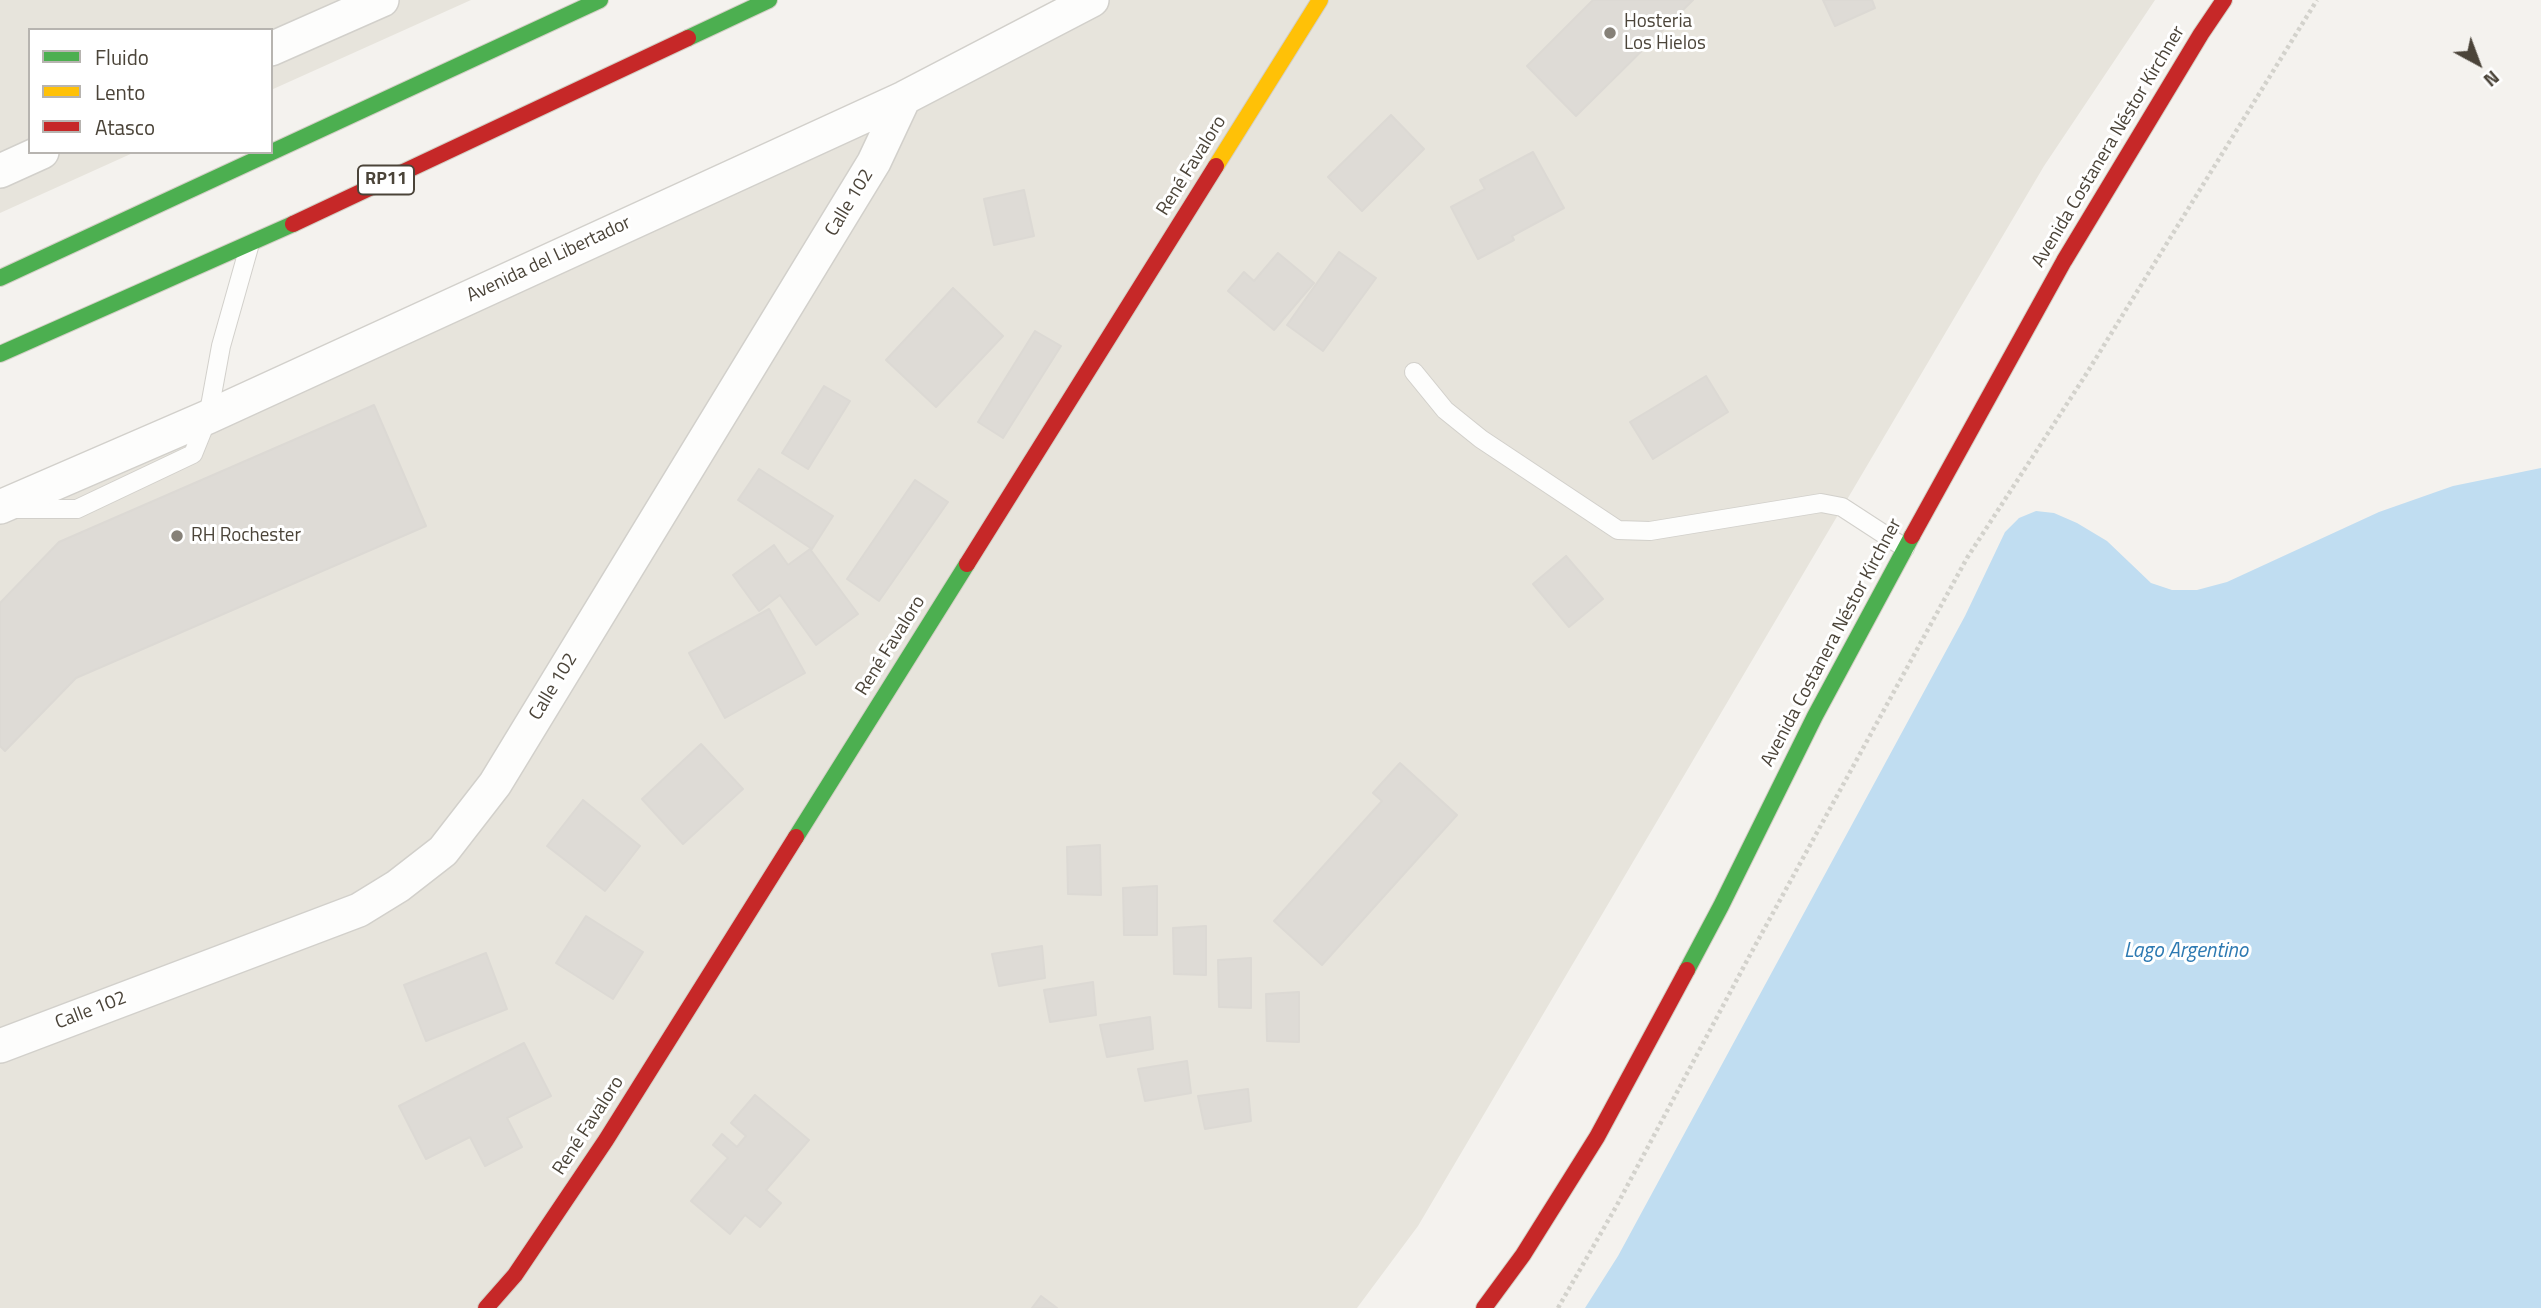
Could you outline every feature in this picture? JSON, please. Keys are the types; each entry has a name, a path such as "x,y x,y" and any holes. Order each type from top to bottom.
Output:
{"street":[{"path":"273,49 345,8 382,0"},
{"path":"273,152 600,0"},
{"name":"RP11","path":"0,354 250,244 769,0"},
{"name":"Avenida del Libertador","path":"0,508 208,416 904,98 1092,0"},
{"name":"René Favaloro","path":"486,1308 515,1275 606,1140 1320,0"},
{"name":"Avenida Costanera Néstor Kirchner","path":"1484,1308 1523,1255 1597,1137 1721,906 1815,716 1905,548 2064,261 2193,46 2224,0"},
{"name":"Calle 102","path":"0,1046 359,910 398,886 443,851 495,784 517,749 874,162 904,98"},
{"path":"0,171 38,154"},
{"path":"0,278 268,154"}],"lane":[{"path":"208,416 221,346 250,244"},
{"path":"1414,372 1445,410 1481,439 1618,530 1650,531 1821,503 1842,507 1905,548"}],"path":[{"path":"1558,1308 1617,1205 1756,943 1967,558 2085,376 2317,0"}],"shaded area":[{"path":"0,0 471,0 273,89 273,28 28,28 28,154 131,154 0,213"},
{"path":"1075,0 2155,0 2044,166 1418,1226 1357,1308 0,1308 0,507"}],"water":[{"name":"Lago Argentino","path":"2541,468 2541,1308 1585,1308 1618,1256 1965,616 2005,532 2019,518 2036,511 2054,513 2107,541 2151,583 2172,590 2197,590 2227,582 2379,512 2453,486"}],"building":[{"name":"Hosteria Los Hielos","path":"1593,0 1693,0 1576,116 1527,66"},
{"path":"1823,0 1872,0 1875,8 1835,26"},
{"path":"1391,115 1424,149 1362,211 1328,177"},
{"path":"1533,152 1564,208 1512,236 1514,240 1478,259 1451,207 1485,189 1480,180"},
{"path":"1024,190 1034,236 994,245 984,199"},
{"path":"1339,252 1376,278 1323,351 1287,325"},
{"path":"1278,253 1314,283 1274,330 1228,291 1244,272 1254,281"},
{"path":"953,288 1003,336 936,407 886,360"},
{"path":"1035,331 1061,346 1003,438 978,422"},
{"path":"1706,376 1728,412 1653,459 1630,422"},
{"path":"824,386 850,401 808,469 782,453"},
{"path":"374,405 426,526 76,678 5,751 0,746 0,603 59,542"},
{"path":"759,469 833,516 812,549 738,500"},
{"path":"915,480 948,502 879,601 847,579"},
{"path":"774,545 788,565 810,549 858,614 816,645 780,595 759,611 733,575"},
{"path":"1566,556 1603,599 1569,627 1533,584"},
{"path":"769,609 805,673 725,718 689,653"},
{"path":"701,744 743,789 683,844 642,799"},
{"path":"1400,763 1457,815 1322,965 1274,921 1382,801 1373,793"},
{"path":"583,800 640,846 605,891 547,846"},
{"path":"1100,845 1101,895 1068,894 1067,847"},
{"path":"1157,886 1157,935 1124,935 1123,888"},
{"path":"586,916 643,952 613,999 556,963"},
{"path":"1206,926 1206,975 1174,974 1173,928"},
{"path":"1042,946 1045,978 999,986 992,954"},
{"path":"486,953 507,1009 426,1041 404,985"},
{"path":"1251,958 1251,1008 1219,1007 1218,960"},
{"path":"1093,982 1096,1015 1050,1022 1044,990"},
{"path":"1299,992 1299,1042 1267,1041 1266,994"},
{"path":"1150,1017 1153,1049 1107,1057 1100,1025"},
{"path":"524,1043 551,1096 507,1118 522,1147 485,1166 470,1137 426,1159 399,1106"},
{"path":"1187,1061 1191,1093 1145,1101 1138,1069"},
{"path":"1248,1089 1251,1121 1205,1129 1198,1096"},
{"path":"755,1095 809,1140 766,1190 781,1203 760,1227 745,1215 730,1234 691,1201 728,1158 713,1145 722,1134 737,1147 746,1136 731,1123"},
{"path":"1041,1296 1057,1308 1032,1308"}],"traffic: fast":[{"path":"273,152 600,0"},
{"path":"688,38 769,0"},
{"path":"0,278 268,154"},
{"path":"0,354 293,224"},
{"path":"1687,970 1815,716 1912,536"},
{"path":"796,837 967,564"}],"traffic: slow":[{"path":"1216,166 1320,0"}],"traffic: jam":[{"path":"1912,536 2064,261 2224,0"},
{"path":"293,224 688,38"},
{"path":"967,564 1216,166"},
{"path":"486,1308 515,1275 606,1140 796,837"},
{"path":"1484,1308 1523,1255 1597,1137 1687,970"}],"place":[{"name":"Hosteria Los Hielos","path":"1610,33"},
{"name":"RH Rochester","path":"177,536"}]}
